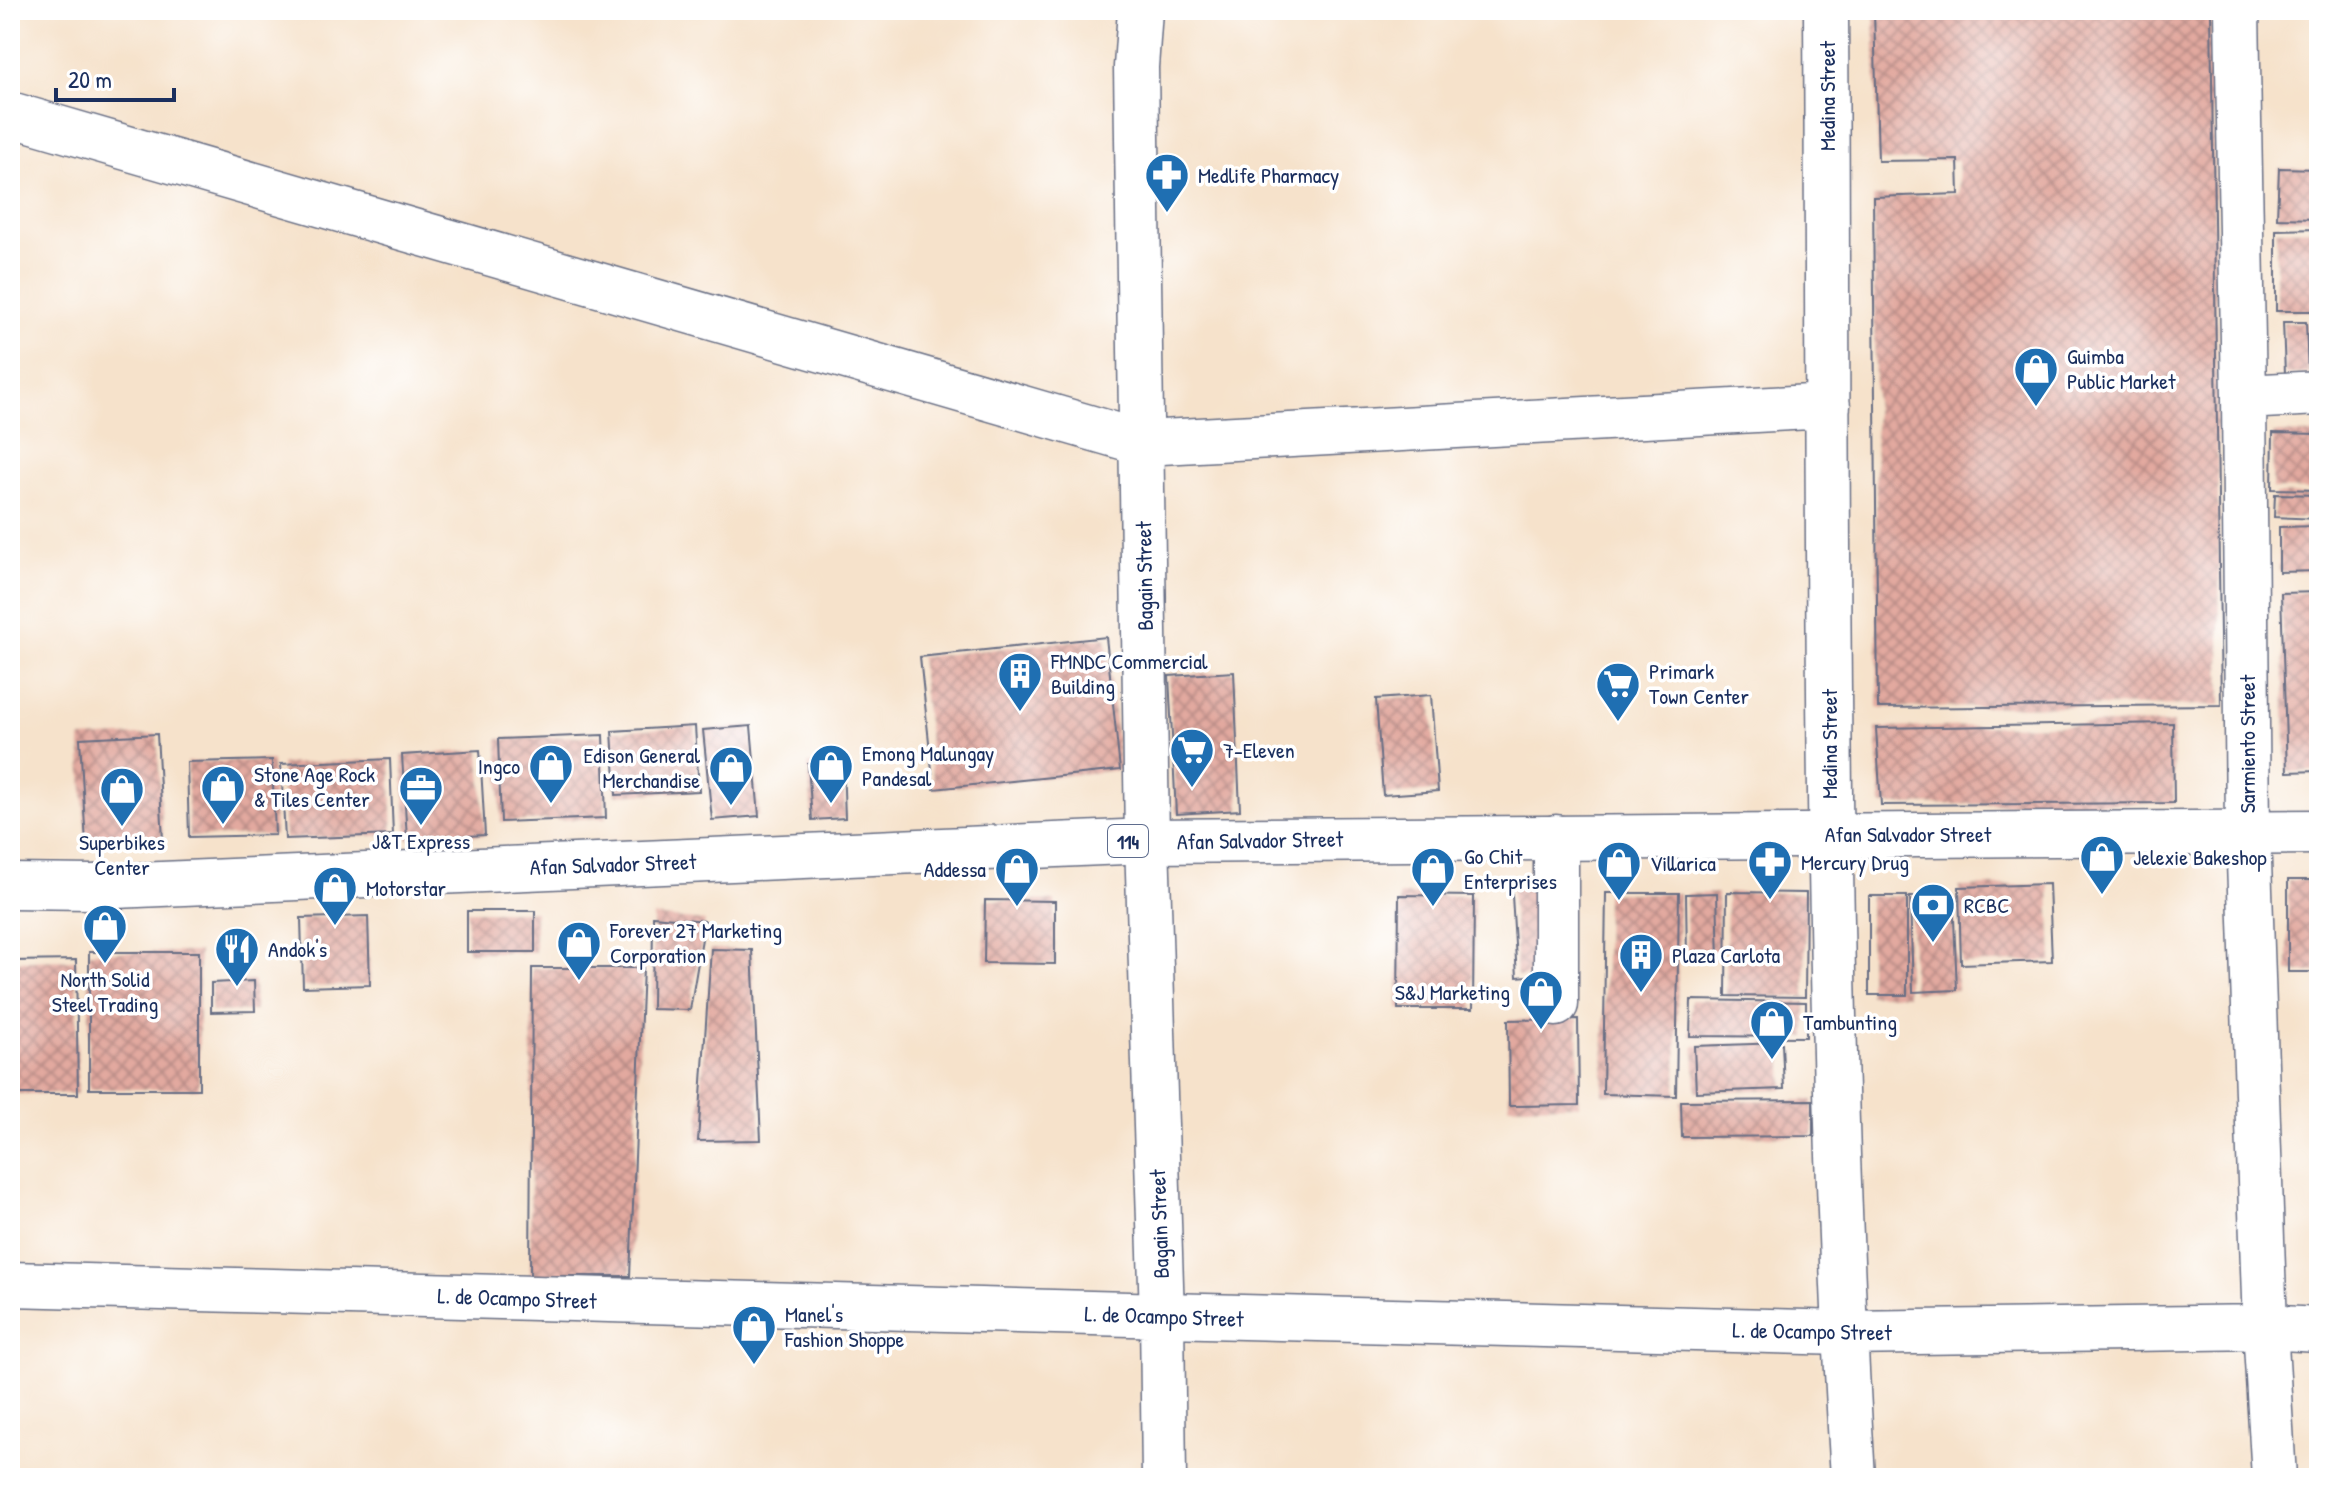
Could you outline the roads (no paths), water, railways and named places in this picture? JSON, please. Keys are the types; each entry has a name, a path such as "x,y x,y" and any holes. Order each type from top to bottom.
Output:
{"street":[{"name":"Bagain Street","path":"1140,10 1136,67 1147,841 1164,1478"},
{"name":"Medina Street","path":"1826,10 1829,834 1844,1333 1853,1478"},
{"name":"Sarmiento Street","path":"2237,10 2248,832 2265,1327 2274,1478"},
{"path":"10,114 1143,443 1828,406"},
{"path":"2244,397 2319,393"},
{"name":"Afan Salvador Street","path":"10,886 108,886 1147,841 2319,832"},
{"path":"1556,837 1556,1004"},
{"name":"L. de Ocampo Street","path":"10,1284 1844,1333 2265,1327 2319,1330"}],"place":[{"name":"Medlife Pharmacy","path":"1167,214"},
{"name":"Guimba Public Market","path":"2036,408"},
{"name":"FMNDC Commercial Building","path":"1020,713"},
{"name":"Primark Town Center","path":"1618,723"},
{"name":"7-Eleven","path":"1192,789"},
{"name":"Ingco","path":"551,805"},
{"name":"Emong Malungay Pandesal","path":"831,805"},
{"name":"Edison General Merchandise","path":"731,807"},
{"name":"Stone Age Rock & Tiles Center","path":"223,826"},
{"name":"J&T Express","path":"421,827"},
{"name":"Superbikes Center","path":"122,828"},
{"name":"Jelexie Bakeshop","path":"2102,896"},
{"name":"Mercury Drug","path":"1770,901"},
{"name":"Villarica","path":"1619,902"},
{"name":"Addessa","path":"1017,908"},
{"name":"Go Chit Enterprises","path":"1433,908"},
{"name":"Motorstar","path":"335,927"},
{"name":"RCBC","path":"1933,944"},
{"name":"North Solid Steel Trading","path":"105,965"},
{"name":"Forever 27 Marketing Corporation","path":"579,982"},
{"name":"Andok's","path":"237,988"},
{"name":"Plaza Carlota","path":"1641,994"},
{"name":"S&J Marketing","path":"1541,1031"},
{"name":"Tambunting","path":"1772,1061"},
{"name":"Manel's Fashion Shoppe","path":"754,1366"}]}
